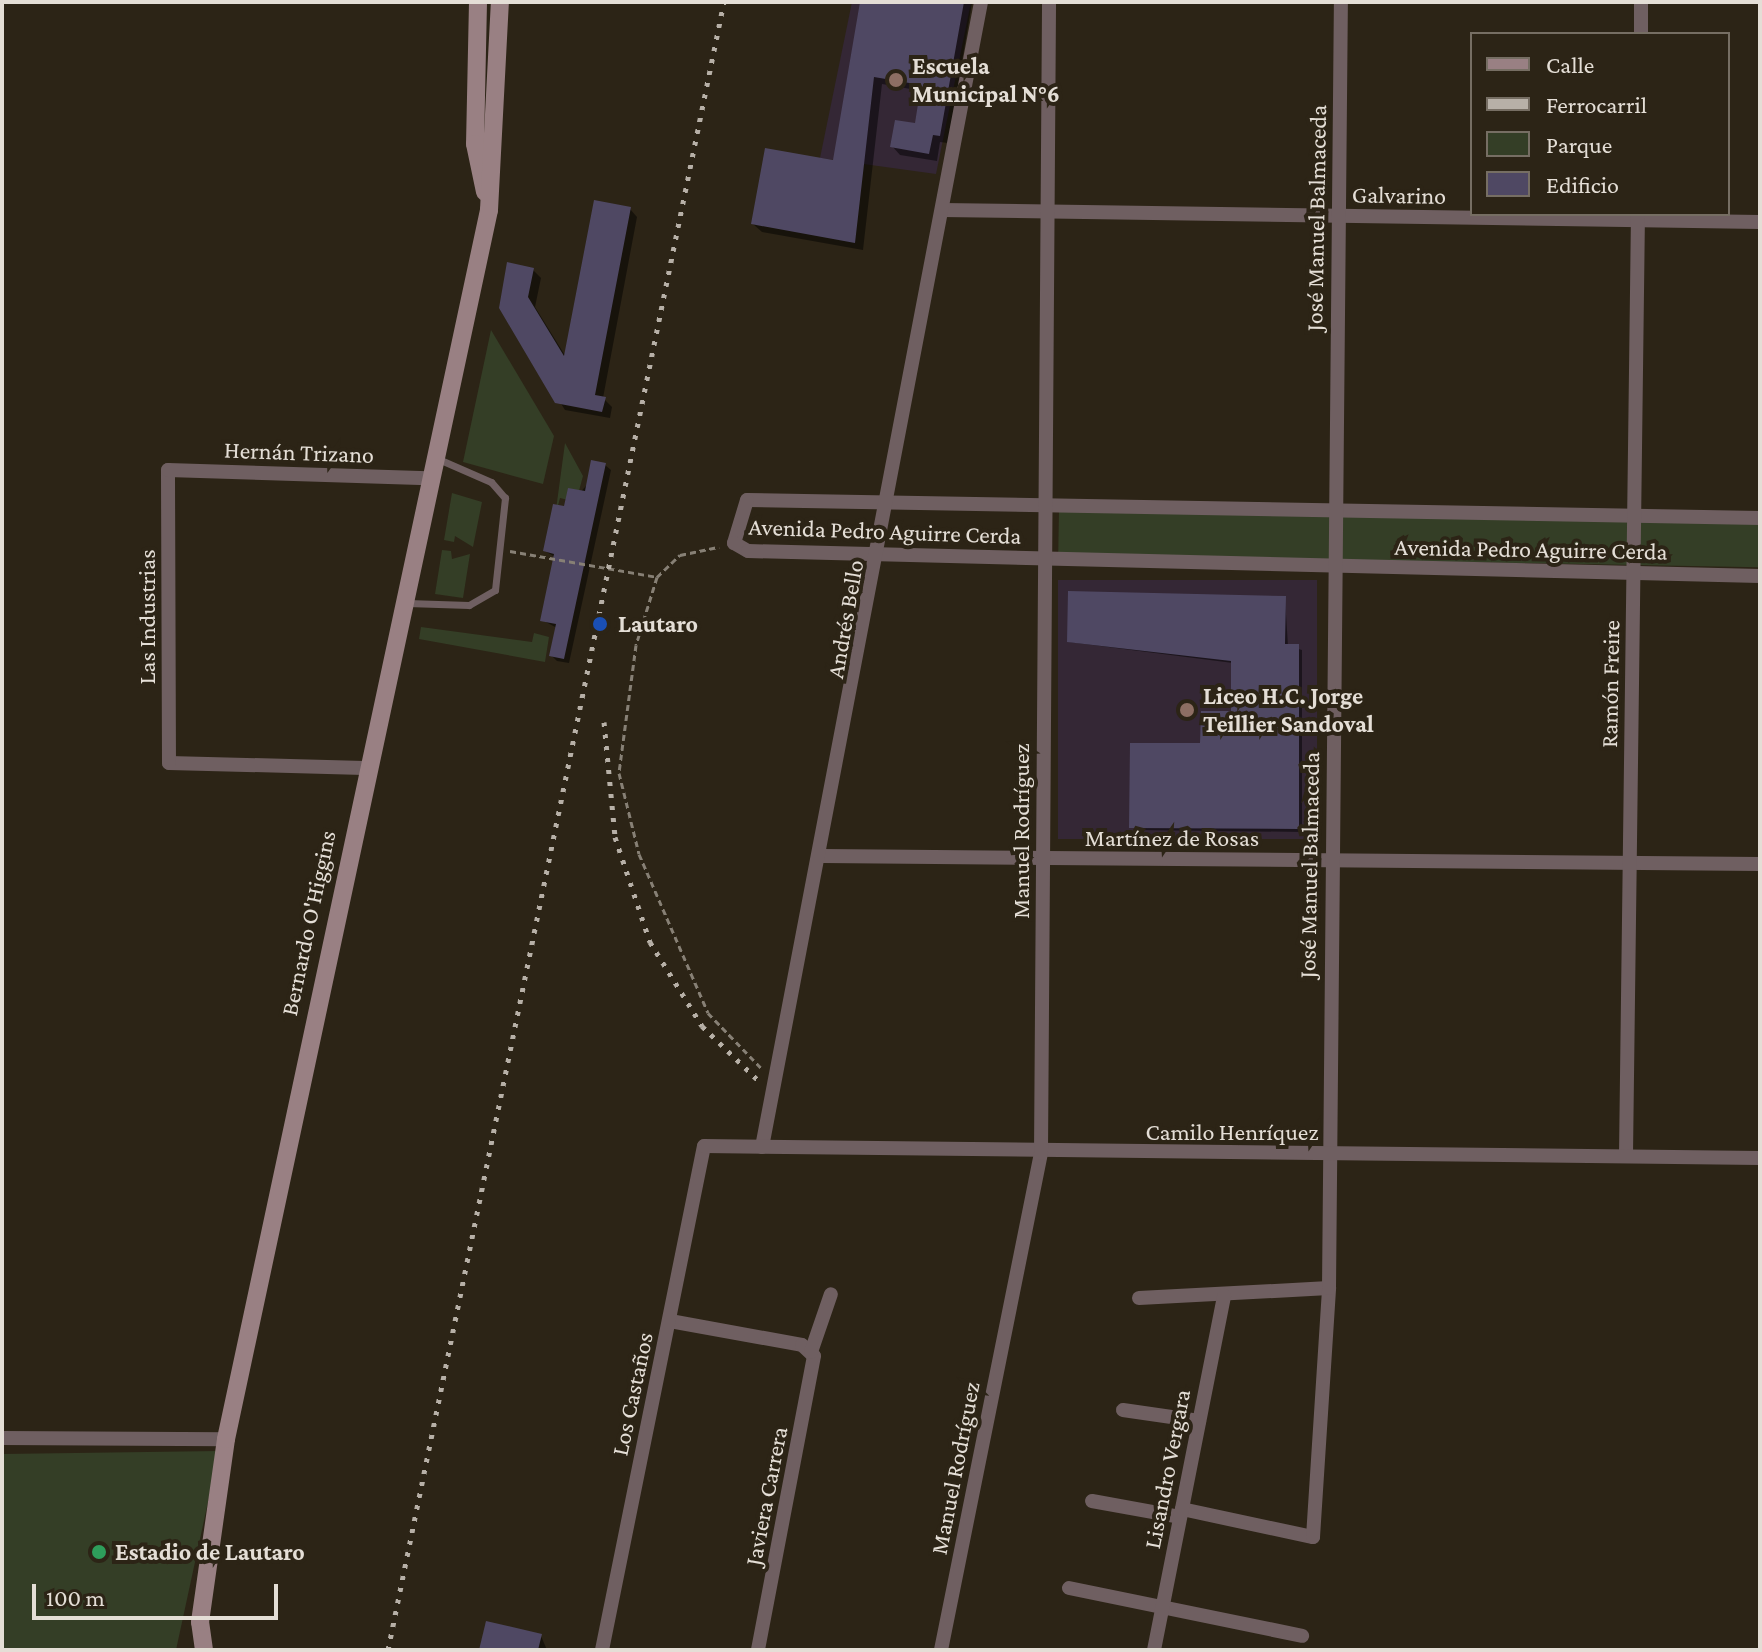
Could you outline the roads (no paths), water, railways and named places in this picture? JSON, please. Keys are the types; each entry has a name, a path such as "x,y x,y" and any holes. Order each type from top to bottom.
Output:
{"main road":[{"name":"Bernardo O'Higgins","path":"478,2 475,144 489,210"},
{"name":"Bernardo O'Higgins","path":"204,1650 200,1622 226,1439 364,768 489,210 500,2"}],"street":[{"name":"Andrés Bello","path":"762,1147 823,856 981,2"},
{"name":"Manuel Rodríguez","path":"941,1650 1041,1153 1049,2"},
{"name":"José Manuel Balmaceda","path":"1181,1513 1313,1537 1329,1288 1327,1154 1341,2"},
{"path":"1641,2 1641,32"},
{"name":"Galvarino","path":"942,210 1638,217 1760,222"},
{"name":"Ramón Freire","path":"1626,1155 1638,217"},
{"name":"Hernán Trizano","path":"168,470 428,478"},
{"name":"Las Industrias","path":"168,470 169,763 364,768"},
{"name":"Avenida Pedro Aguirre Cerda","path":"1760,518 747,500 734,543 748,551 1760,576"},
{"name":"Martínez de Rosas","path":"823,856 1760,864"},
{"name":"Camilo Henríquez","path":"704,1146 1041,1153 1760,1158"},
{"name":"Los Castaños","path":"602,1650 704,1146"},
{"path":"1139,1298 1224,1296 1329,1288"},
{"name":"Javiera Carrera","path":"758,1650 815,1367 811,1352 831,1294"},
{"name":"Lisandro Vergara","path":"1154,1650 1224,1296"},
{"path":"670,1321 811,1352"},
{"path":"1123,1410 1199,1421"},
{"path":"2,1438 226,1439"},
{"path":"1092,1501 1181,1513"},
{"path":"1069,1588 1302,1636"}],"lane":[{"path":"401,603 483,600 495,590 501,549 502,492 433,456"}],"railway":[{"path":"388,1650 724,2"},
{"path":"604,722 615,837 650,942 702,1026 761,1083"}],"place":[{"name":"Escuela Municipal N°6","path":"896,80"},
{"name":"Lautaro","path":"600,624"},
{"name":"Liceo H.C. Jorge Teillier Sandoval","path":"1187,710"},
{"name":"Estadio de Lautaro","path":"99,1552"}]}
